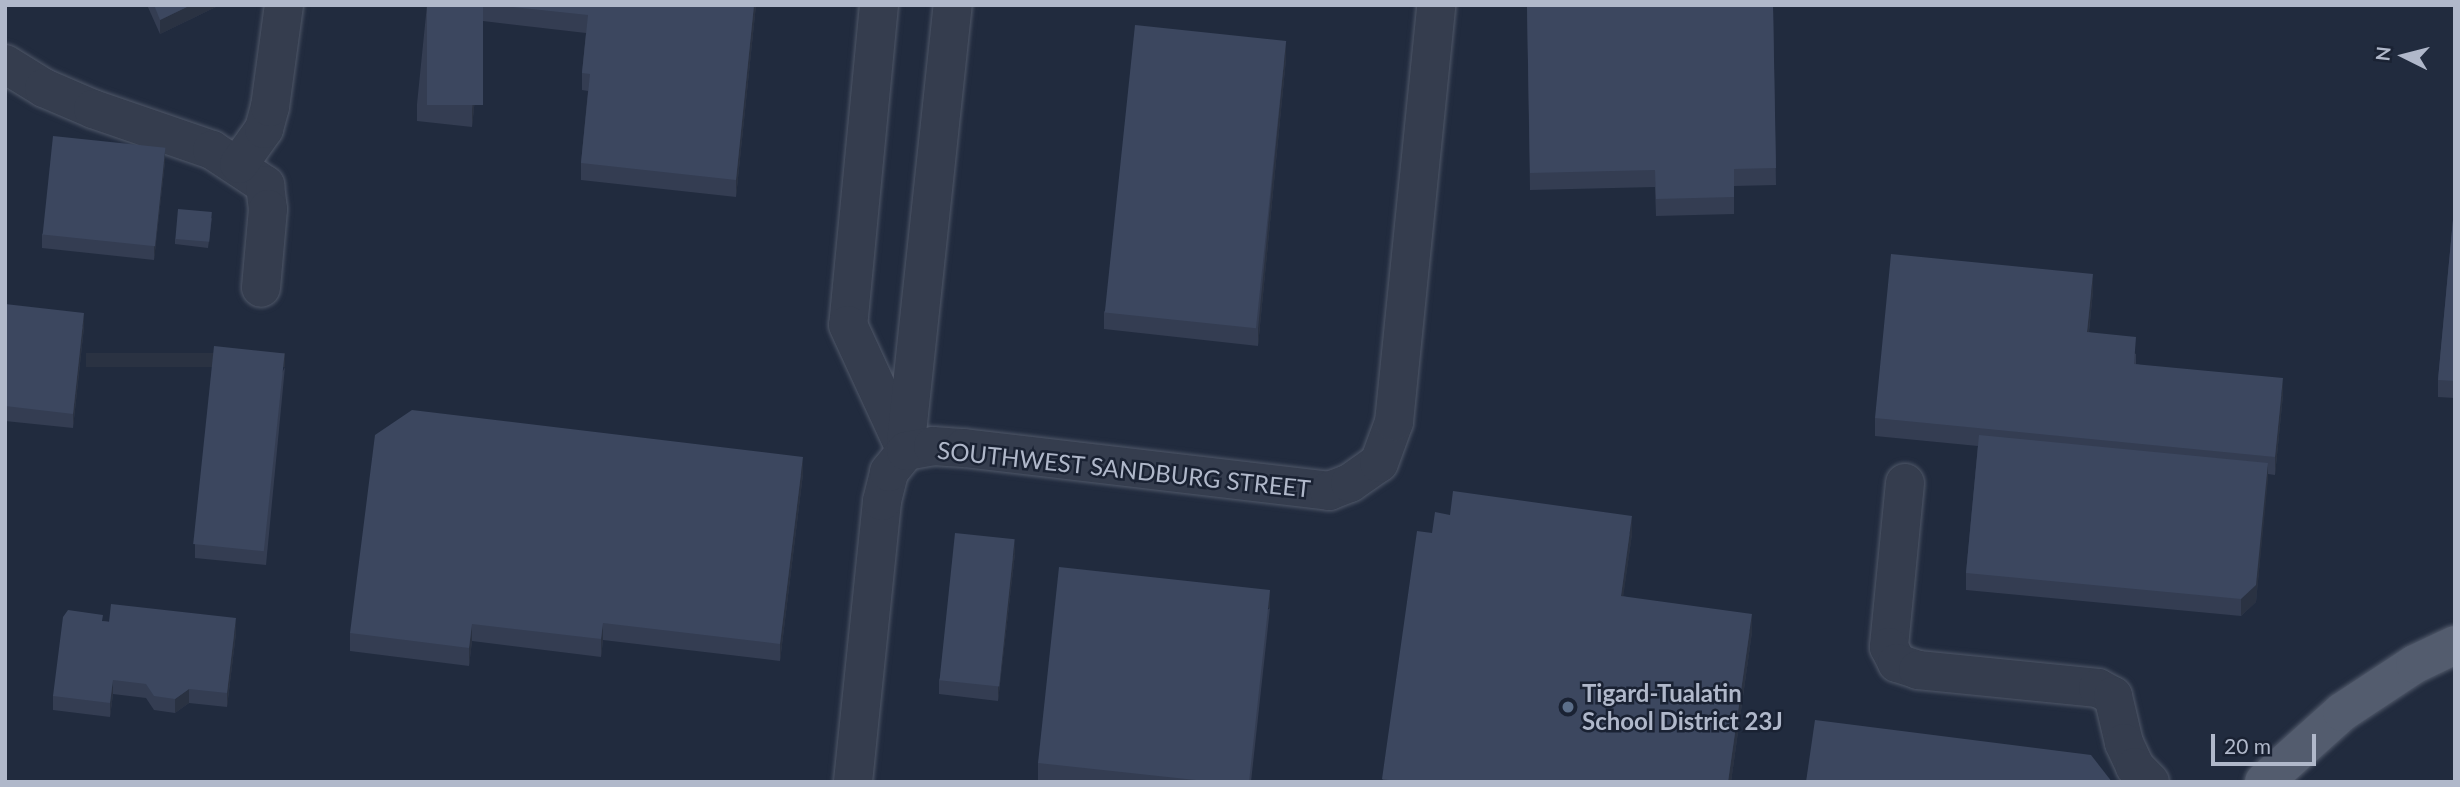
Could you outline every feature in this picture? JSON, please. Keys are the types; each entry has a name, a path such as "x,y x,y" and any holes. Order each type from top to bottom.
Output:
{"main road":[{"path":"2264,782 2342,712 2415,664 2455,645"}],"street":[{"path":"239,164 267,118 284,5"},
{"path":"879,5 848,325 906,451"},
{"path":"906,451 953,5"},
{"name":"SOUTHWEST SANDBURG STREET","path":"853,782 882,501 889,472 906,451 933,446 964,448 1329,491 1350,483 1379,463 1394,422 1436,5"},
{"path":"5,64 44,88 212,150 239,164 265,185 268,209 261,288"},
{"path":"1905,483 1889,647 1897,663 1918,670 2098,688 2113,696 2124,743 2135,766 2150,782"}],"building":[{"path":"154,5 191,5 160,20"},
{"path":"427,5 483,5 483,105 427,105"},
{"path":"495,5 754,5 736,180 581,163 590,74 582,73 588,15"},
{"path":"1773,5 1776,168 1734,169 1734,197 1656,199 1655,170 1530,173 1527,6"},
{"path":"1135,25 1286,41 1256,328 1105,312"},
{"path":"53,136 165,148 155,246 43,234"},
{"path":"2455,198 2455,381 2438,380"},
{"path":"178,209 212,212 209,242 175,239"},
{"path":"1891,254 2093,274 2087,332 2136,337 2134,364 2283,378 2275,457 1875,418"},
{"path":"5,304 84,313 73,414 5,406"},
{"path":"214,346 285,353 264,551 193,544"},
{"path":"412,410 803,457 780,644 603,623 601,639 472,624 469,648 350,633 375,435"},
{"path":"1979,435 2268,463 2256,585 2241,599 1966,573"},
{"name":"Tigard-Tualatin School District 23J","path":"1453,491 1632,516 1621,596 1752,614 1728,782 1403,782 1382,779 1417,531 1432,533 1435,512 1450,515"},
{"path":"955,533 1015,539 999,686 940,680"},
{"path":"1059,567 1270,590 1249,782 1214,782 1038,763"},
{"path":"111,604 236,618 227,693 189,689 175,699 154,696 146,684 113,680 110,703 53,696 63,617 68,610 103,615 102,621 109,622"},
{"path":"1815,720 2091,755 2112,782 1806,782"}],"place":[{"name":"Tigard-Tualatin School District 23J","path":"1568,707"}]}
